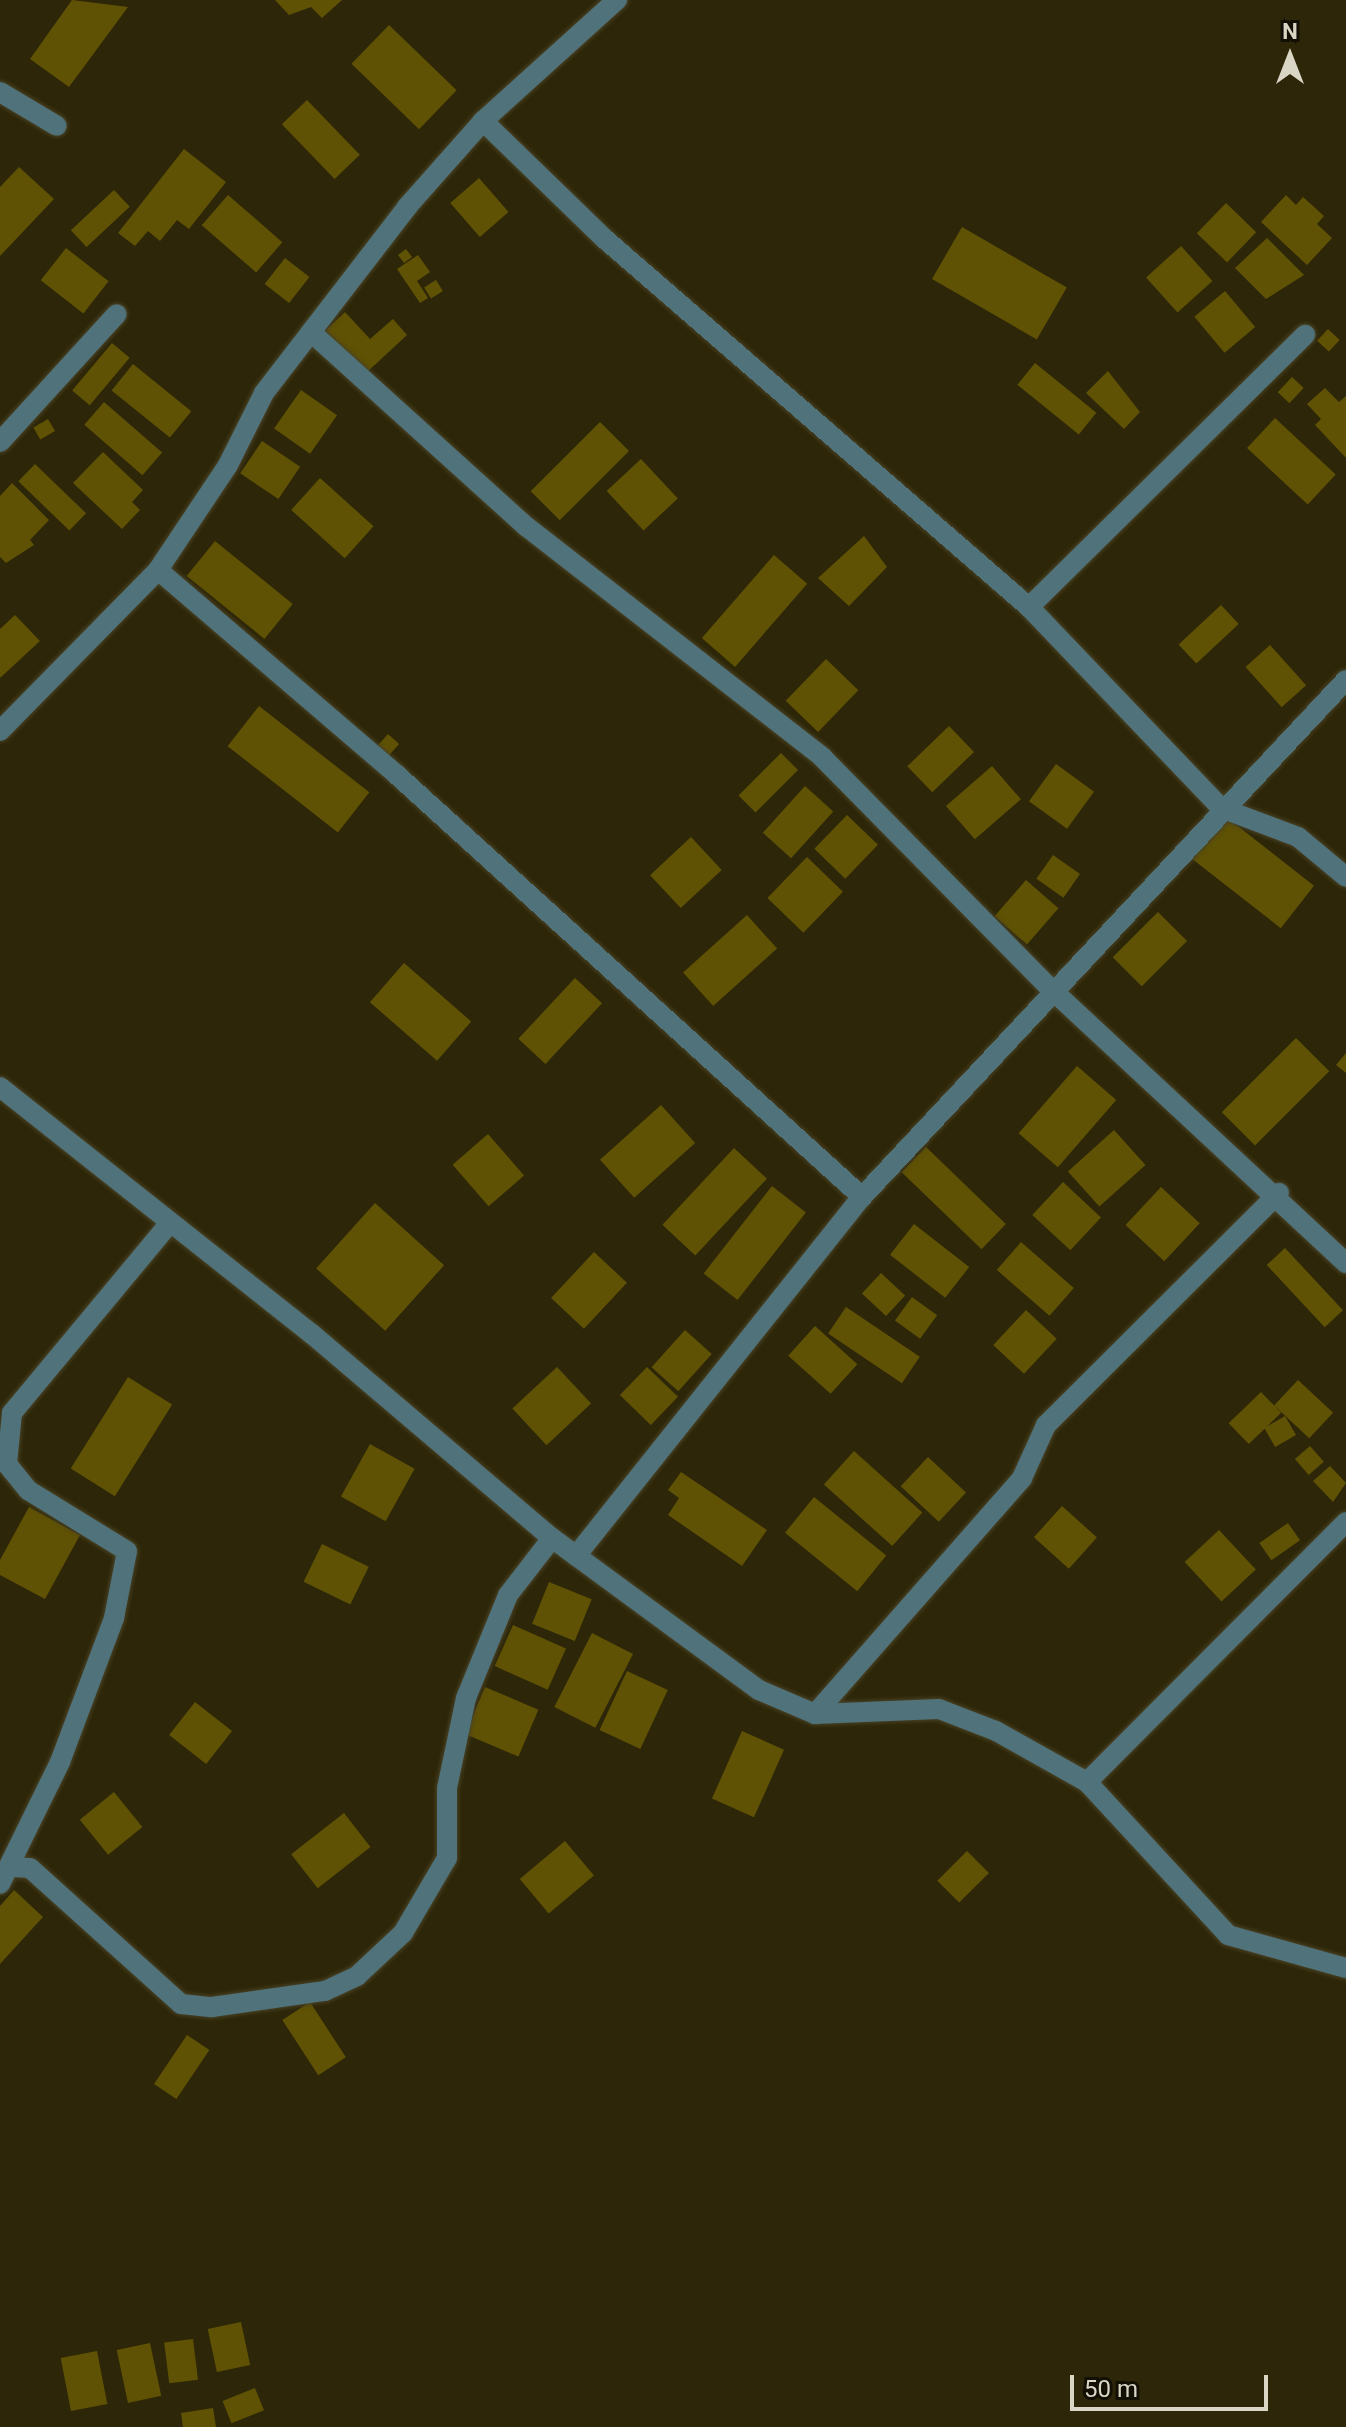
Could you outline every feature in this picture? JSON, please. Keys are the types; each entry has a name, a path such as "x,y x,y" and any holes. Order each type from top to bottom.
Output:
{"street":[{"path":"0,731 158,570 228,465 264,393 483,121 617,0"},
{"path":"0,92 57,126"},
{"path":"483,121 606,240 1029,607 1221,808 1298,837 1346,877"},
{"path":"0,442 117,314"},
{"path":"311,332 527,527 822,757 1051,989 1279,1193 1346,1263"},
{"path":"1029,607 1305,335"},
{"path":"158,570 397,775 862,1197"},
{"path":"576,1556 862,1197 1051,989 1346,680"},
{"path":"0,1087 168,1225 312,1334 552,1538 759,1690 815,1714 939,1709 1036,1750 1087,1782 1228,1935 1346,1968"},
{"path":"815,1714 1022,1478 1046,1425 1279,1193"},
{"path":"0,1884 14,1867 114,1618 127,1551 28,1490 7,1464 12,1413 168,1225"},
{"path":"1087,1782 1346,1522"},
{"path":"14,1867 30,1868 181,2004 212,2007 325,1991 357,1976 403,1933 447,1858 447,1788 466,1698 508,1595 552,1538"}],"building":[{"path":"72,0 128,7 69,87 30,59"},
{"path":"275,0 342,0 322,18 311,7 289,15"},
{"path":"389,25 457,90 419,129 351,64"},
{"path":"307,100 360,155 335,179 282,124"},
{"path":"184,149 226,182 189,229 177,220 160,241 148,231 135,246 118,233"},
{"path":"19,167 54,199 0,256 0,187"},
{"path":"479,178 509,212 480,237 450,203"},
{"path":"114,190 130,207 87,247 71,230"},
{"path":"228,195 282,242 256,272 202,225"},
{"path":"1286,195 1296,205 1303,197 1324,216 1317,224 1332,238 1307,265 1261,222"},
{"path":"1226,203 1256,232 1227,262 1197,233"},
{"path":"962,227 1067,287 1037,339 932,279"},
{"path":"1267,238 1304,275 1266,299 1235,268"},
{"path":"1181,246 1212,281 1178,312 1146,277"},
{"path":"66,248 109,281 83,314 41,280"},
{"path":"406,249 412,257 404,263 398,255"},
{"path":"418,255 430,272 417,281 428,298 420,303 397,269"},
{"path":"285,258 309,277 289,303 265,284"},
{"path":"436,280 443,291 431,298 424,287"},
{"path":"1225,291 1255,327 1225,353 1194,317"},
{"path":"345,312 370,339 393,319 407,335 365,374 325,331"},
{"path":"1328,329 1340,340 1329,352 1317,341"},
{"path":"112,343 130,358 90,405 72,390"},
{"path":"1035,363 1096,413 1079,434 1017,385"},
{"path":"133,364 191,411 170,438 112,390"},
{"path":"1108,371 1140,412 1124,429 1086,393"},
{"path":"1292,377 1304,388 1289,403 1278,392"},
{"path":"1325,388 1339,402 1346,396 1346,458 1315,425 1321,419 1307,404"},
{"path":"301,390 337,415 310,454 274,429"},
{"path":"104,402 162,453 142,475 84,425"},
{"path":"1275,418 1336,475 1308,505 1247,448"},
{"path":"48,419 55,431 40,440 33,428"},
{"path":"600,422 629,451 560,520 531,491"},
{"path":"262,441 300,467 278,499 240,473"},
{"path":"103,452 143,490 132,502 140,510 122,529 73,483"},
{"path":"641,459 678,498 643,531 607,491"},
{"path":"35,464 86,513 69,531 18,481"},
{"path":"320,478 374,526 345,558 291,510"},
{"path":"12,483 49,520 30,540 34,545 6,563 0,557 0,496"},
{"path":"864,536 887,567 849,606 818,578"},
{"path":"215,541 293,604 264,639 187,576"},
{"path":"774,555 807,584 735,667 702,638"},
{"path":"1221,605 1239,624 1196,664 1179,645"},
{"path":"15,615 40,641 0,678 0,629"},
{"path":"1270,645 1306,685 1282,707 1245,667"},
{"path":"826,659 858,690 818,732 786,701"},
{"path":"259,706 369,792 338,832 228,746"},
{"path":"949,726 974,752 932,792 907,766"},
{"path":"388,734 399,744 388,756 377,746"},
{"path":"781,753 798,770 756,812 739,795"},
{"path":"1056,764 1094,792 1067,829 1029,801"},
{"path":"992,766 1021,799 975,839 946,806"},
{"path":"805,786 833,811 791,858 763,833"},
{"path":"1221,813 1314,886 1281,928 1188,856"},
{"path":"847,815 878,845 845,879 814,849"},
{"path":"691,837 722,870 681,908 650,875"},
{"path":"1053,855 1080,874 1063,898 1036,879"},
{"path":"807,857 843,892 803,933 767,898"},
{"path":"1026,880 1058,908 1027,944 995,916"},
{"path":"1158,912 1187,941 1142,986 1113,957"},
{"path":"747,915 777,948 713,1006 683,973"},
{"path":"404,963 471,1021 437,1061 370,1002"},
{"path":"575,978 602,1003 545,1064 518,1039"},
{"path":"1296,1038 1329,1071 1255,1145 1222,1112"},
{"path":"1346,1053 1346,1073 1336,1065"},
{"path":"1077,1066 1116,1100 1058,1167 1019,1133"},
{"path":"661,1105 695,1143 634,1198 600,1160"},
{"path":"1114,1130 1145,1165 1099,1206 1068,1171"},
{"path":"488,1134 524,1176 489,1206 453,1165"},
{"path":"926,1147 1006,1224 982,1249 902,1172"},
{"path":"734,1148 767,1179 695,1255 662,1225"},
{"path":"1063,1182 1101,1217 1070,1250 1032,1215"},
{"path":"772,1186 806,1212 738,1300 704,1273"},
{"path":"1161,1187 1200,1223 1164,1261 1126,1225"},
{"path":"375,1203 444,1265 385,1331 316,1268"},
{"path":"914,1224 969,1267 945,1298 890,1255"},
{"path":"1021,1242 1074,1288 1050,1316 997,1270"},
{"path":"1285,1248 1343,1310 1325,1327 1267,1265"},
{"path":"594,1252 627,1283 584,1329 551,1298"},
{"path":"881,1273 905,1296 886,1316 862,1293"},
{"path":"912,1297 937,1315 920,1339 895,1320"},
{"path":"846,1307 920,1357 902,1383 828,1334"},
{"path":"1026,1310 1057,1339 1024,1374 993,1345"},
{"path":"815,1326 857,1364 831,1394 788,1356"},
{"path":"685,1330 712,1354 678,1391 652,1367"},
{"path":"557,1367 591,1404 546,1445 512,1409"},
{"path":"647,1367 678,1397 651,1425 620,1395"},
{"path":"128,1377 172,1405 115,1496 71,1469"},
{"path":"1298,1380 1333,1413 1309,1438 1274,1406"},
{"path":"1261,1392 1281,1413 1249,1444 1229,1423"},
{"path":"1285,1416 1296,1435 1275,1447 1264,1428"},
{"path":"370,1444 415,1469 386,1521 341,1496"},
{"path":"1310,1446 1324,1462 1309,1475 1295,1459"},
{"path":"854,1451 922,1513 892,1546 824,1484"},
{"path":"928,1457 966,1492 939,1522 901,1486"},
{"path":"1330,1466 1346,1483 1333,1502 1313,1481"},
{"path":"681,1472 767,1530 742,1566 668,1515 679,1498 668,1490"},
{"path":"814,1497 886,1556 857,1591 785,1533"},
{"path":"1062,1506 1097,1537 1069,1569 1034,1537"},
{"path":"29,1507 80,1535 45,1599 0,1575 0,1560"},
{"path":"1288,1523 1300,1540 1271,1560 1259,1543"},
{"path":"1219,1530 1256,1569 1221,1602 1185,1562"},
{"path":"322,1544 369,1567 350,1605 304,1582"},
{"path":"549,1582 592,1599 575,1641 532,1624"},
{"path":"513,1625 566,1649 548,1690 495,1666"},
{"path":"592,1633 633,1654 595,1728 554,1707"},
{"path":"627,1671 668,1690 640,1749 600,1730"},
{"path":"485,1687 538,1710 518,1757 465,1734"},
{"path":"195,1702 232,1731 206,1764 169,1735"},
{"path":"742,1731 784,1750 754,1817 712,1799"},
{"path":"114,1792 142,1827 108,1855 80,1820"},
{"path":"344,1813 370,1847 318,1888 291,1854"},
{"path":"565,1841 594,1875 549,1913 520,1879"},
{"path":"967,1851 989,1873 959,1903 937,1881"},
{"path":"14,1890 43,1917 0,1964 0,1906"},
{"path":"310,2002 346,2057 318,2075 282,2020"},
{"path":"187,2035 209,2050 176,2099 154,2084"},
{"path":"241,2322 250,2365 217,2372 208,2329"},
{"path":"193,2339 198,2380 169,2383 164,2343"},
{"path":"150,2343 161,2396 128,2403 117,2350"},
{"path":"97,2351 107,2404 71,2411 61,2358"},
{"path":"255,2388 264,2410 232,2423 223,2401"},
{"path":"213,2408 216,2427 183,2427 181,2413"}]}
